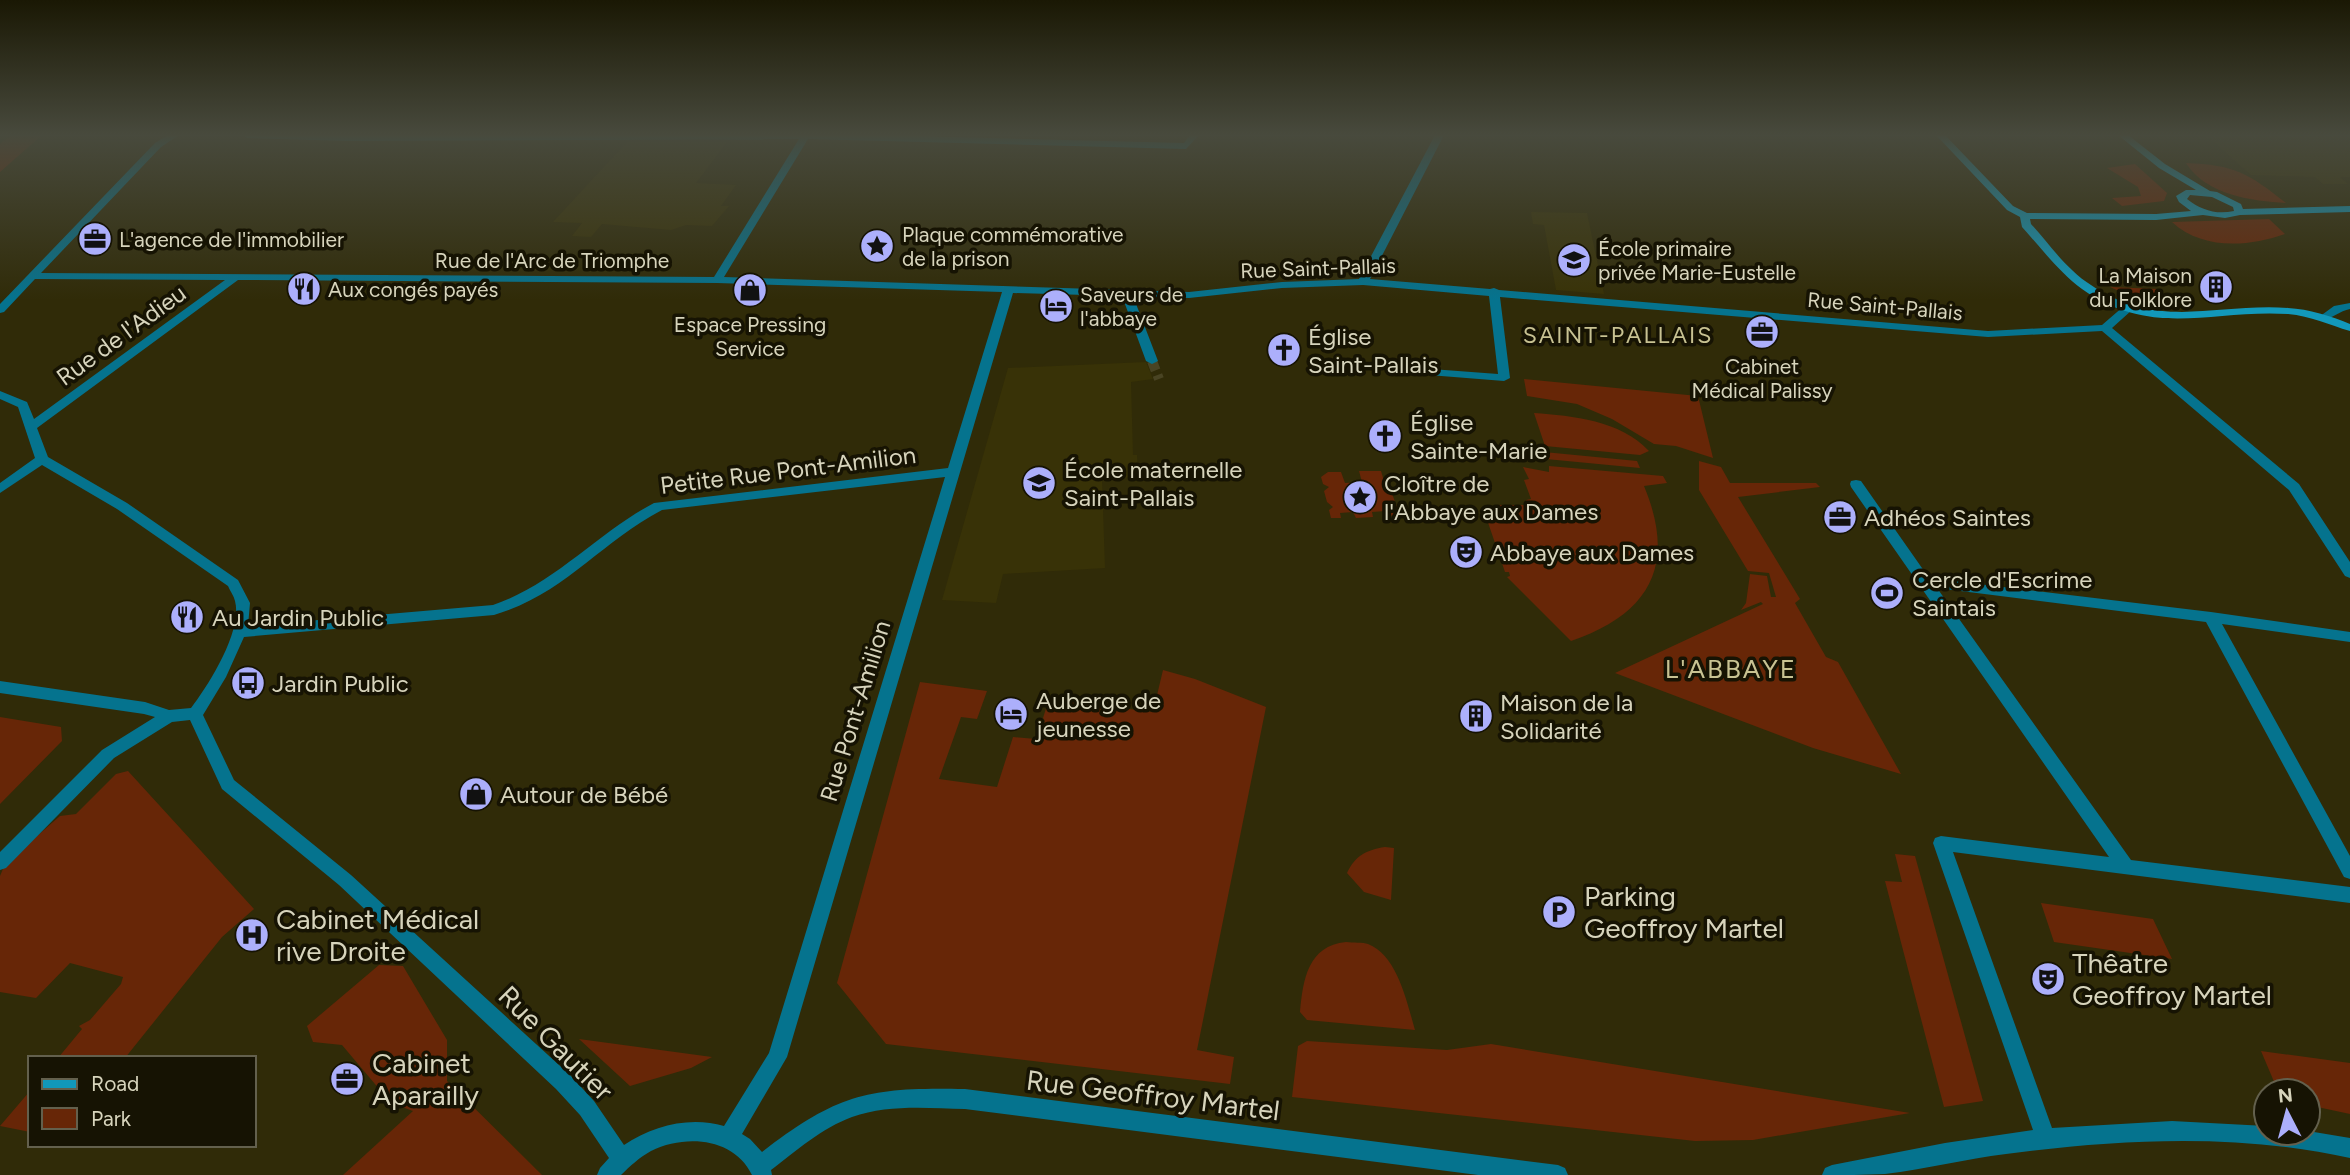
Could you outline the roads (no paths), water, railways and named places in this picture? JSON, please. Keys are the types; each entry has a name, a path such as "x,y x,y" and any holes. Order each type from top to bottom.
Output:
{"main road":[{"path":"1993,190 2010,208 2025,216 2169,216 2205,212 2230,215 2239,212 2350,209"},
{"path":"2178,190 2183,197 2205,212"},
{"path":"2202,190 2229,199 2317,210"},
{"path":"2128,215 2168,208 2183,197 2206,192"},
{"path":"2229,199 2238,206 2239,212"},
{"path":"2025,216 2026,225 2085,286 2128,308 2179,319 2278,311 2324,317 2350,327"}],"street":[{"path":"0,310 115,190"},
{"path":"717,280 773,190"},
{"path":"1363,282 1411,190"},
{"name":"Rue de l'Arc de Triomphe","path":"33,276 717,280 1070,293"},
{"name":"Rue de l'Adieu","path":"30,428 236,277"},
{"name":"Rue Saint-Pallais","path":"1070,293 1189,295 1282,285 1363,282 1988,334 2105,328"},
{"name":"Rue Pont-Amilion","path":"729,1137 777,1057 1008,290"},
{"path":"1391,369 1504,378 1494,291"},
{"path":"1126,294 1153,362"},
{"path":"2324,317 2337,308 2350,306"},
{"path":"2128,308 2105,328 2294,487 2350,573"},
{"path":"0,395 23,405 42,460 122,506 233,583 243,602 242,632 224,662 212,694 195,714 169,716 145,708 0,687"},
{"path":"0,489 42,460"},
{"name":"Petite Rue Pont-Amilion","path":"242,632 494,610 523,603 546,589 629,523 659,506 952,472"},
{"path":"1856,484 2126,867"},
{"path":"1925,582 2211,617 2350,638"},
{"path":"2211,617 2350,872"},
{"name":"Rue Gautier","path":"195,714 228,784 345,880 563,1082 587,1108 622,1160"},
{"path":"0,863 108,754 169,716"},
{"path":"2045,1136 1941,843 2350,895"},
{"name":"Rue Geoffroy Martel","path":"761,1171 832,1113 862,1102 900,1097 965,1100 1558,1175"},
{"path":"1832,1175 2045,1136 2164,1129 2246,1132 2350,1148"},
{"path":"607,1175 622,1160 648,1142 677,1132 704,1130 729,1137 746,1149 761,1171"}],"tunnel":[{"path":"1152,361 1159,379"}],"place":[{"name":"L'agence de l'immobilier","path":"95,239"},
{"name":"Plaque commémorative de la prison","path":"877,246"},
{"name":"École primaire privée Marie-Eustelle","path":"1574,260"},
{"name":"La Maison du Folklore","path":"2216,287"},
{"name":"Aux congés payés","path":"304,289"},
{"name":"Espace Pressing Service","path":"750,290"},
{"name":"Saveurs de l'abbaye","path":"1056,306"},
{"name":"Cabinet Médical Palissy","path":"1762,332"},
{"name":"Église Saint-Pallais","path":"1284,350"},
{"name":"Église Sainte-Marie","path":"1385,436"},
{"name":"École maternelle Saint-Pallais","path":"1039,483"},
{"name":"Cloître de l'Abbaye aux Dames","path":"1360,497"},
{"name":"Adhéos Saintes","path":"1840,517"},
{"name":"Abbaye aux Dames","path":"1466,552"},
{"name":"Cercle d'Escrime Saintais","path":"1887,593"},
{"name":"Au Jardin Public","path":"187,617"},
{"name":"Jardin Public","path":"248,683"},
{"name":"Auberge de jeunesse","path":"1011,714"},
{"name":"Maison de la Solidarité","path":"1476,716"},
{"name":"Autour de Bébé","path":"476,794"},
{"name":"Parking Geoffroy Martel","path":"1559,912"},
{"name":"Cabinet Médical rive Droite","path":"252,935"},
{"name":"Thêatre Geoffroy Martel","path":"2048,979"},
{"name":"Cabinet Aparailly","path":"347,1079"}],"district":[{"name":"SAINT-PALLAIS","path":"1618,335"},
{"name":"L'ABBAYE","path":"1731,669"}]}
